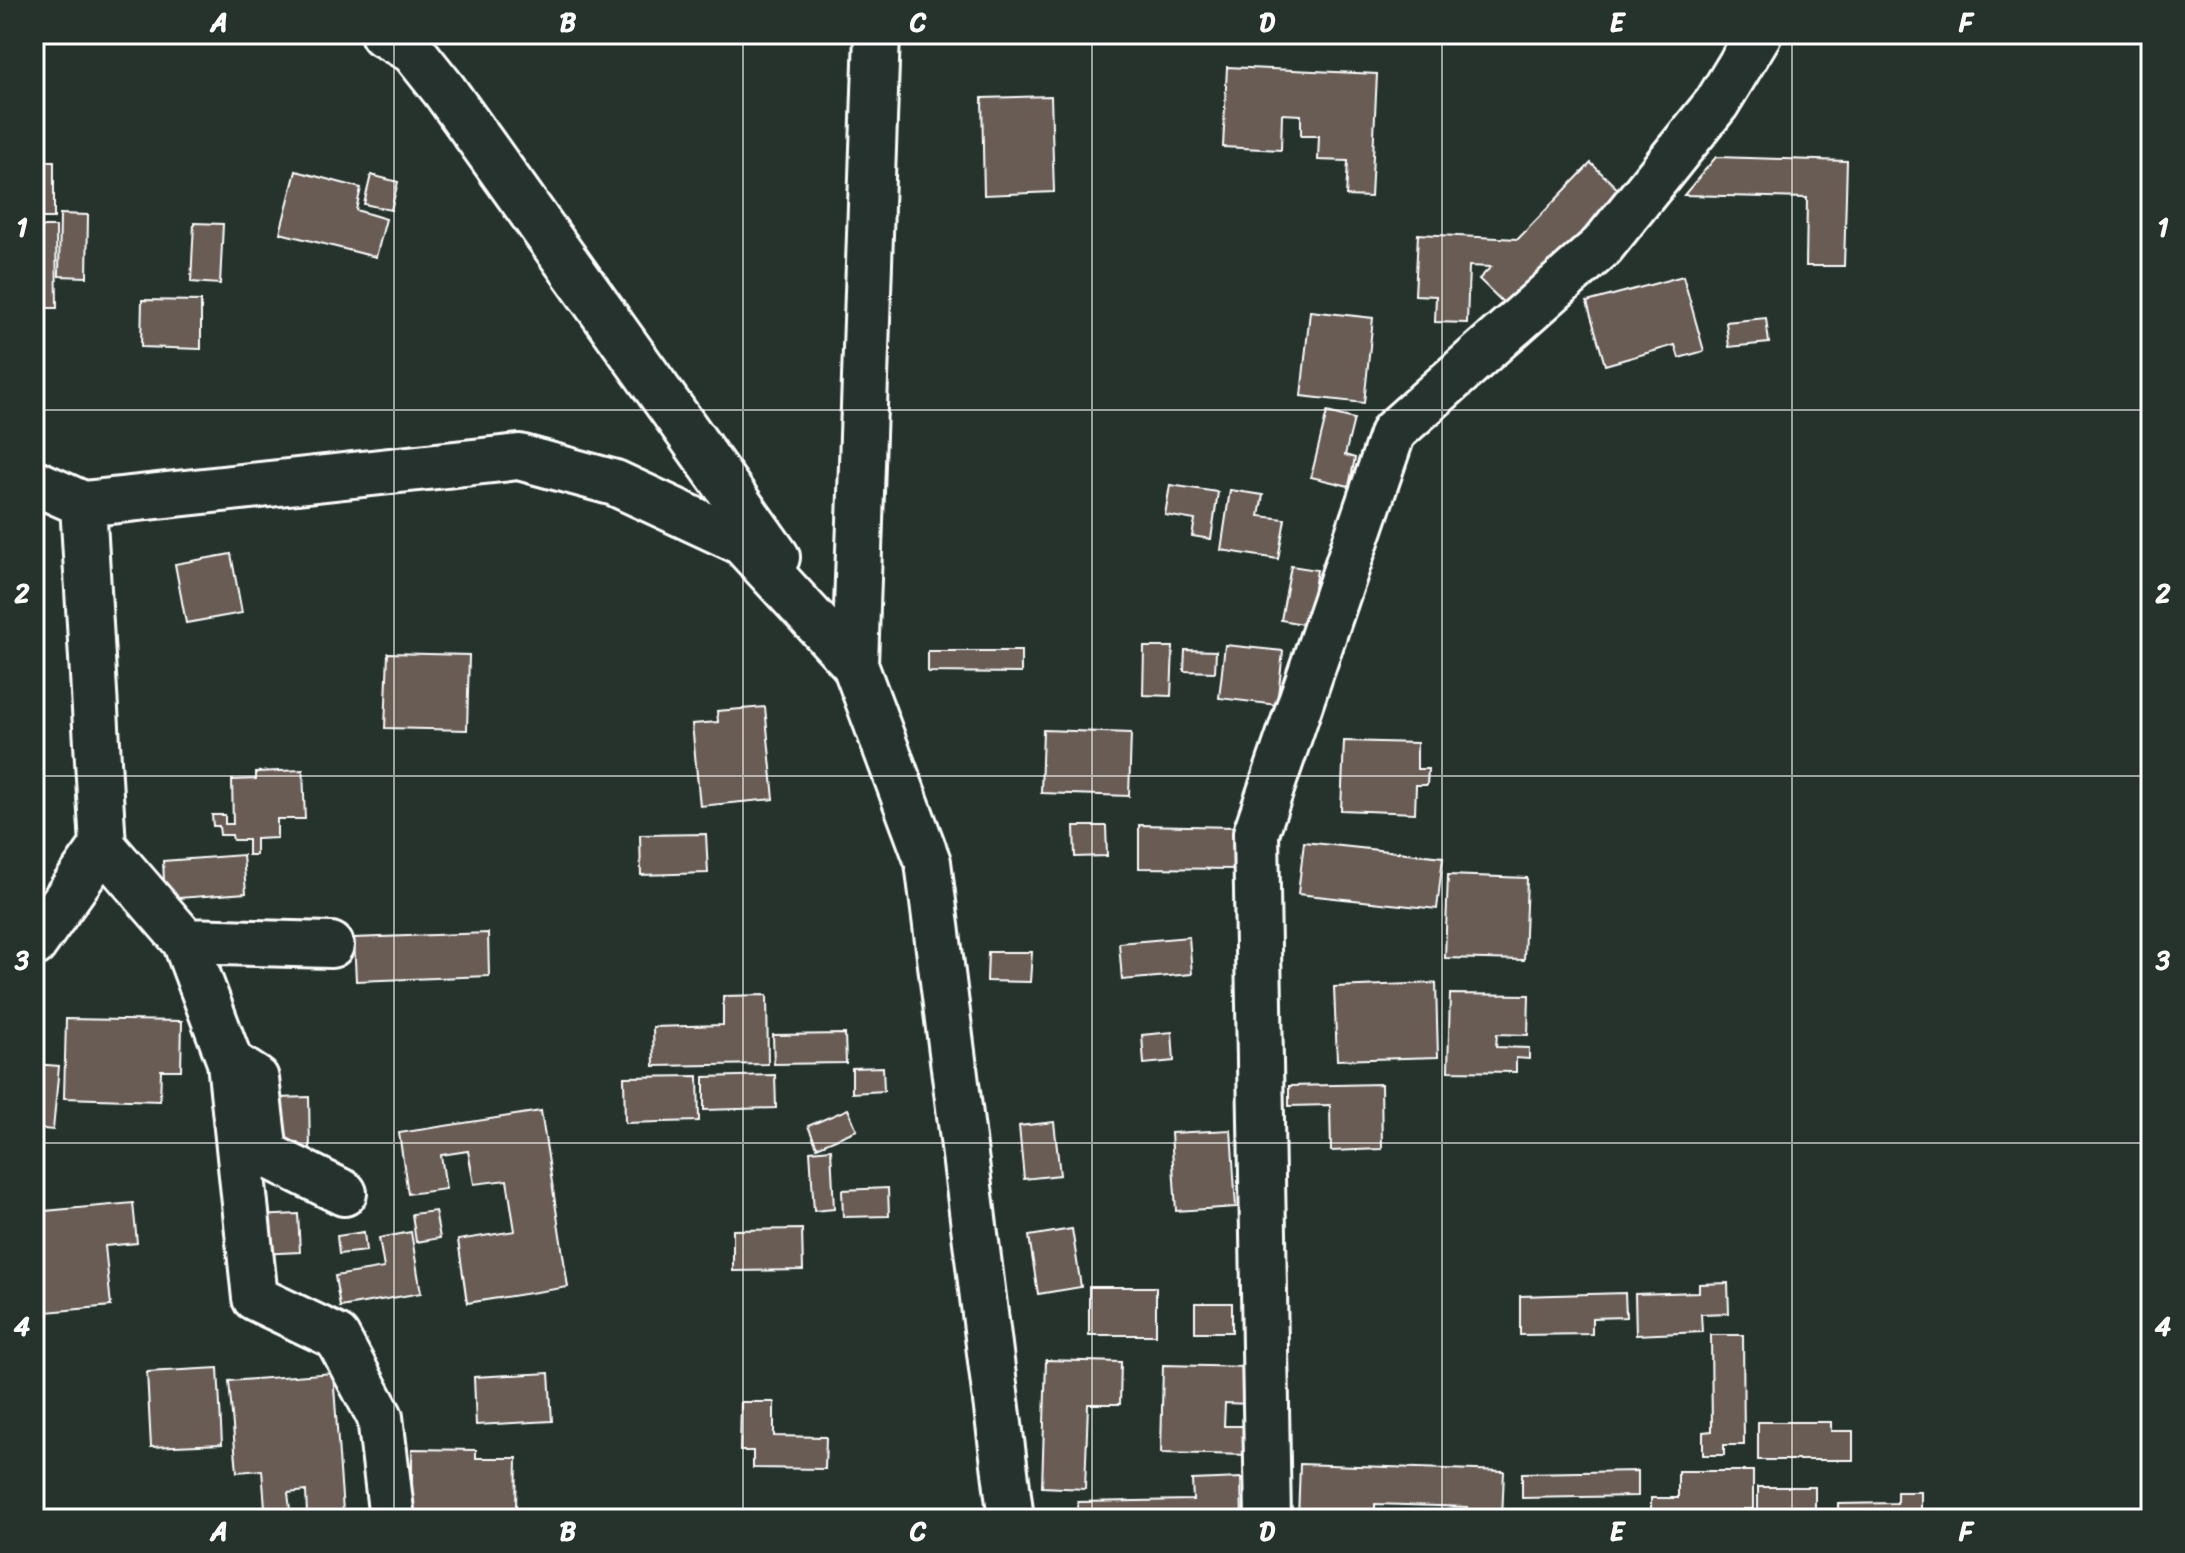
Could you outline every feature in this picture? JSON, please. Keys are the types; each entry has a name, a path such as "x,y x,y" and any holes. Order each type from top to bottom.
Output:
{"street":[{"path":"383,34 413,51 444,90 855,665 928,862 1011,1519"},
{"path":"855,665 877,34 885,34"},
{"path":"1268,1519 1256,833 1393,432 1602,246 1717,103 1759,34"},
{"path":"34,482 83,504 519,457 615,483 742,542 855,665"},
{"path":"83,504 103,846 185,941 230,1062 255,1298 337,1337 380,1417 392,1519"},
{"path":"34,944 103,846"},
{"path":"185,941 331,945"},
{"path":"230,1062 256,1079 265,1154 344,1193"}],"building":[{"path":"1227,67 1377,74 1371,197 1346,196 1348,161 1318,160 1319,136 1301,136 1301,115 1282,114 1281,150 1223,147"},
{"path":"1051,96 1054,192 984,195 982,98"},
{"path":"1716,157 1847,161 1844,266 1806,266 1807,198 1684,195"},
{"path":"34,161 54,161 54,218 34,218"},
{"path":"1591,163 1628,199 1516,315 1479,279 1491,267 1469,266 1467,323 1435,322 1436,296 1415,295 1418,234 1518,239"},
{"path":"296,171 361,188 356,210 386,219 376,257 280,233"},
{"path":"371,175 398,182 391,210 364,204"},
{"path":"60,214 88,215 87,277 59,276"},
{"path":"194,223 223,224 220,284 191,282"},
{"path":"34,227 56,227 57,308 34,308"},
{"path":"1683,276 1704,351 1679,358 1675,345 1605,365 1587,302"},
{"path":"142,300 201,301 201,349 141,347"},
{"path":"1310,311 1373,318 1364,403 1301,396"},
{"path":"1766,318 1769,343 1729,347 1726,322"},
{"path":"1327,412 1354,419 1345,455 1355,458 1349,486 1311,477"},
{"path":"1170,485 1218,492 1211,539 1192,536 1195,520 1165,515"},
{"path":"1230,490 1263,495 1259,516 1285,519 1278,559 1221,550"},
{"path":"231,554 242,613 186,623 175,564"},
{"path":"1291,566 1317,570 1308,625 1281,620"},
{"path":"1225,645 1283,651 1277,705 1219,698"},
{"path":"1144,647 1173,647 1171,696 1143,695"},
{"path":"1185,650 1216,651 1215,672 1184,671"},
{"path":"928,651 1021,651 1021,673 928,672"},
{"path":"388,653 469,655 467,730 385,728"},
{"path":"765,707 774,799 700,806 692,724 718,722 717,711"},
{"path":"1043,730 1131,733 1129,796 1041,793"},
{"path":"1344,741 1417,743 1417,769 1428,769 1427,785 1416,785 1415,813 1341,810"},
{"path":"303,770 305,819 277,819 277,838 256,839 256,855 248,855 248,840 233,840 232,835 220,835 219,826 213,826 212,815 225,815 225,824 233,824 232,780 256,779 256,772"},
{"path":"1139,825 1237,827 1236,869 1139,868"},
{"path":"1074,826 1106,826 1107,856 1075,857"},
{"path":"706,834 708,873 641,875 640,835"},
{"path":"1304,842 1443,857 1437,909 1298,894"},
{"path":"243,855 246,893 165,899 163,861"},
{"path":"1448,875 1527,878 1524,960 1445,958"},
{"path":"488,933 489,976 356,981 354,938"},
{"path":"1189,937 1192,974 1122,980 1119,943"},
{"path":"988,952 1032,952 1030,982 987,981"},
{"path":"1436,983 1438,1057 1337,1060 1334,987"},
{"path":"1450,994 1529,995 1528,1035 1497,1034 1496,1047 1529,1048 1529,1059 1516,1058 1516,1072 1448,1071"},
{"path":"767,995 768,1064 654,1066 653,1027 723,1025 723,996"},
{"path":"66,1019 182,1021 181,1070 161,1070 160,1101 64,1098"},
{"path":"1172,1032 1174,1061 1144,1064 1142,1035"},
{"path":"845,1034 846,1063 774,1064 773,1035"},
{"path":"34,1064 59,1066 53,1130 34,1128"},
{"path":"883,1067 884,1091 852,1093 852,1068"},
{"path":"775,1075 776,1108 704,1110 704,1077"},
{"path":"698,1076 699,1121 625,1123 624,1077"},
{"path":"1381,1084 1382,1149 1331,1151 1330,1105 1289,1106 1289,1086"},
{"path":"309,1097 310,1151 278,1153 277,1098"},
{"path":"848,1109 857,1130 817,1147 808,1126"},
{"path":"541,1111 568,1287 467,1303 458,1240 515,1231 507,1180 474,1184 468,1151 441,1155 446,1189 408,1194 399,1133"},
{"path":"1054,1122 1060,1175 1024,1179 1019,1126"},
{"path":"1231,1130 1236,1207 1176,1211 1171,1133"},
{"path":"831,1149 834,1209 814,1211 810,1151"},
{"path":"888,1188 889,1216 843,1217 842,1190"},
{"path":"133,1203 137,1243 105,1246 111,1306 36,1313 34,1212"},
{"path":"435,1211 440,1238 416,1242 412,1214"},
{"path":"298,1214 300,1252 259,1254 257,1216"},
{"path":"802,1229 803,1270 733,1271 733,1230"},
{"path":"1072,1229 1081,1287 1038,1294 1029,1236"},
{"path":"364,1232 366,1251 339,1254 337,1236"},
{"path":"411,1232 421,1293 340,1307 335,1276 384,1268 379,1238"},
{"path":"1728,1283 1729,1313 1701,1314 1702,1332 1636,1335 1635,1294 1699,1292 1699,1284"},
{"path":"1089,1287 1156,1287 1156,1335 1089,1335"},
{"path":"1625,1293 1626,1317 1592,1318 1592,1334 1520,1335 1520,1296"},
{"path":"1195,1303 1232,1303 1232,1332 1195,1332"},
{"path":"1711,1335 1743,1335 1744,1445 1724,1445 1724,1455 1703,1455 1703,1432 1712,1431"},
{"path":"1046,1360 1121,1362 1120,1404 1088,1404 1085,1489 1042,1487"},
{"path":"1163,1365 1250,1367 1250,1404 1225,1403 1224,1426 1251,1426 1250,1455 1161,1453"},
{"path":"218,1368 222,1444 151,1447 147,1372"},
{"path":"333,1373 343,1511 307,1514 306,1491 288,1493 291,1518 266,1519 262,1470 237,1472 229,1381"},
{"path":"549,1373 552,1421 476,1425 474,1377"},
{"path":"741,1402 774,1402 774,1436 826,1437 825,1469 753,1468 753,1451 740,1451"},
{"path":"1758,1422 1831,1422 1831,1431 1853,1431 1853,1460 1758,1460"},
{"path":"412,1449 476,1450 476,1458 517,1458 516,1509 495,1509 495,1519 412,1519"},
{"path":"1300,1464 1504,1471 1502,1519 1467,1519 1468,1507 1375,1504 1375,1519 1298,1519"},
{"path":"1638,1471 1638,1496 1522,1498 1522,1473"},
{"path":"1678,1471 1753,1471 1753,1509 1743,1509 1743,1518 1651,1517 1651,1498 1678,1498"},
{"path":"1241,1478 1242,1519 1078,1519 1078,1502 1193,1500 1192,1480"},
{"path":"1758,1487 1815,1487 1815,1519 1758,1519"},
{"path":"1897,1492 1921,1492 1921,1519 1838,1519 1838,1504 1897,1503"}]}
